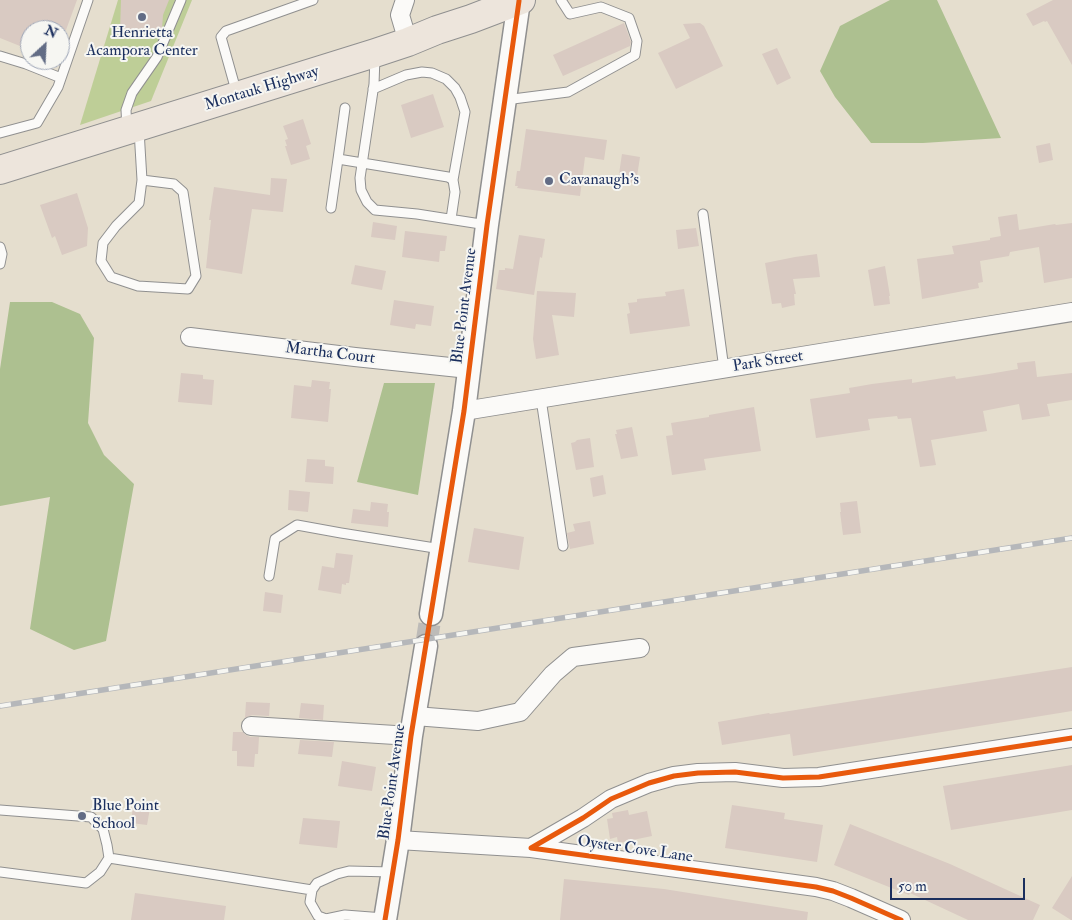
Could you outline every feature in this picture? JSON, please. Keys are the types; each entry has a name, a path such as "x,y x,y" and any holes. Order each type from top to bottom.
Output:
{"main road":[{"name":"Montauk Highway","path":"0,170 375,53 520,0"}],"street":[{"path":"405,0 400,15 408,42"},
{"name":"Blue Point Avenue","path":"431,614 464,411 487,225 520,0"},
{"name":"Park Street","path":"464,411 1072,312"},
{"name":"Martha Court","path":"190,337 470,369"},
{"name":"Blue Point Avenue","path":"385,919 426,646"},
{"path":"251,726 413,726 454,720 478,721 520,712 553,674 573,657 640,648"},
{"name":"Oyster Cove Lane","path":"531,848 584,818 611,799 649,783 674,776 698,772 735,772 783,778 819,777 1072,738"},
{"name":"Oyster Cove Lane","path":"398,840 531,848 816,887 833,891 901,920"}],"lane":[{"path":"0,133 37,123 58,87 88,0"},
{"path":"142,180 174,184 183,192 196,276 188,290 138,286 111,277 102,261 103,243 116,226 139,203 142,180 133,129 126,110 132,93 157,57 181,0"},
{"path":"237,97 221,37 226,31 313,0"},
{"path":"505,100 568,92 635,55 637,41 629,18 601,7 570,14 560,0"},
{"path":"375,53 376,64 360,178 361,190 366,202 375,210 417,214 487,225"},
{"path":"0,56 61,78"},
{"path":"373,89 406,75 422,72 432,73 446,80 455,88 465,112 453,180 455,192 451,220"},
{"path":"331,208 345,108"},
{"path":"338,159 448,177 453,180"},
{"path":"703,214 724,369"},
{"path":"0,247 2,254 0,264"},
{"path":"541,399 563,546"},
{"path":"270,576 275,539 297,524 441,549"},
{"path":"0,810 91,817 103,829 109,858 100,872 86,883 0,872"},
{"path":"109,858 312,890"},
{"path":"385,919 345,915 321,919 310,902 312,890 318,883 343,872 393,872"}],"green space":[{"path":"118,0 192,0 151,101 80,125"},
{"path":"890,0 937,0 1001,138 923,143 871,143 835,97 820,71 840,26"},
{"path":"10,302 52,302 80,314 94,338 88,423 104,455 134,484 106,641 74,650 30,629 50,497 0,506 0,369"},
{"path":"384,383 435,383 418,495 357,482"}],"building":[{"path":"0,0 77,0 70,20 20,20 20,46 0,38"},
{"name":"Henrietta Acampora Center","path":"121,0 169,0 163,15 160,33 120,31"},
{"path":"1053,0 1072,0 1072,65 1047,21 1033,26 1026,14"},
{"path":"624,23 631,42 630,46 563,76 553,55"},
{"path":"700,23 704,26 723,66 676,89 658,53 690,38 683,24"},
{"path":"777,48 791,78 777,85 762,54"},
{"path":"433,94 444,127 411,138 401,105"},
{"path":"303,119 311,144 306,146 310,159 291,165 285,146 287,146 285,140 288,139 283,126"},
{"path":"526,129 607,140 604,160 585,157 580,196 517,188 518,186 515,186 517,171 520,171"},
{"path":"1050,143 1053,160 1039,163 1036,146"},
{"path":"622,154 640,157 636,183 618,181"},
{"path":"271,178 287,179 283,212 252,209 242,274 206,268 211,220 209,220 214,187 270,195"},
{"path":"77,193 88,228 87,246 62,255 55,236 52,238 40,205"},
{"path":"1017,214 1019,230 1072,223 1072,278 1044,283 1039,247 1010,252 1009,256 980,261 983,282 978,283 979,288 922,299 917,259 954,254 952,246 990,240 990,238 1001,236 998,217"},
{"path":"373,222 397,226 395,240 371,237"},
{"path":"696,228 699,246 678,249 676,230"},
{"path":"405,231 447,236 445,251 440,251 439,262 402,257"},
{"path":"519,235 545,239 534,295 496,289 499,270 505,270 505,268 513,269"},
{"path":"817,254 820,277 793,279 796,294 794,294 795,305 782,308 781,303 772,304 765,263"},
{"path":"355,265 386,271 382,290 351,284"},
{"path":"885,266 890,304 874,306 868,270"},
{"path":"684,289 690,326 630,334 627,314 630,313 628,303 637,302 637,299 666,296 665,292"},
{"path":"537,291 576,293 574,317 552,315 559,355 536,359 533,339"},
{"path":"394,300 434,306 431,326 416,324 415,329 390,325"},
{"path":"1035,361 1037,377 1072,373 1072,400 1047,404 1050,416 1022,420 1019,404 983,411 987,431 931,440 936,465 920,467 911,418 898,419 897,416 868,419 870,430 816,438 810,399 850,393 849,388 872,384 912,379 912,383 955,376 956,379 989,374 1018,369 1017,363"},
{"path":"181,373 203,375 203,379 214,380 212,405 178,402"},
{"path":"312,380 330,382 328,422 291,418 294,385 311,387"},
{"path":"754,407 761,451 704,459 706,470 672,475 666,436 673,435 671,423"},
{"path":"632,427 638,456 621,459 615,434 617,434 616,430"},
{"path":"590,438 594,467 576,470 571,443"},
{"path":"307,459 325,460 325,466 334,467 333,484 305,482"},
{"path":"603,475 606,494 593,497 590,478"},
{"path":"289,490 310,492 308,512 288,510"},
{"path":"857,501 861,533 843,535 840,503"},
{"path":"371,502 388,504 388,527 351,523 353,509 370,511"},
{"path":"590,521 594,544 570,549 567,533 575,531 573,524"},
{"path":"474,528 524,537 519,570 468,562"},
{"path":"336,553 353,555 349,583 346,583 346,585 342,584 341,594 318,590 322,566 334,568"},
{"path":"265,592 283,595 281,613 263,611"},
{"path":"1072,667 1072,711 793,756 790,734 722,745 718,722"},
{"path":"246,702 270,703 269,716 252,715 245,718"},
{"path":"301,703 324,705 323,720 299,718"},
{"path":"233,732 243,732 250,737 259,737 258,754 255,754 254,767 237,766 237,751 232,751"},
{"path":"300,740 334,742 332,757 298,754"},
{"path":"342,761 376,767 372,791 338,786"},
{"path":"1072,765 1072,810 951,830 943,786"},
{"path":"732,805 785,813 784,819 823,825 817,862 725,848"},
{"path":"133,806 150,808 147,825 131,823"},
{"path":"628,810 629,815 647,811 652,836 618,843 617,837 610,839 607,819 613,818 612,813"},
{"path":"303,818 340,821 337,848 299,844"},
{"path":"850,824 950,864 1040,905 1033,920 968,920 910,893 909,895 834,865"},
{"path":"1072,876 1072,920 1071,920 1052,908"},
{"path":"564,879 664,889 808,912 807,920 560,920"},
{"path":"135,893 226,906 224,920 131,920"}],"tunnel":[{"path":"426,646 431,614"}],"railway":[{"path":"0,706 1072,538"}],"cycle path":[{"path":"385,920 398,840 411,736 464,411 487,225 519,1"},
{"path":"901,920 833,891 816,887 531,848 583,818 611,799 649,783 674,776 735,772 783,778 819,777 1072,738"}],"place":[{"name":"Henrietta Acampora Center","path":"142,17"},
{"name":"Cavanaugh's","path":"549,181"},
{"name":"Blue Point School","path":"82,816"}]}
